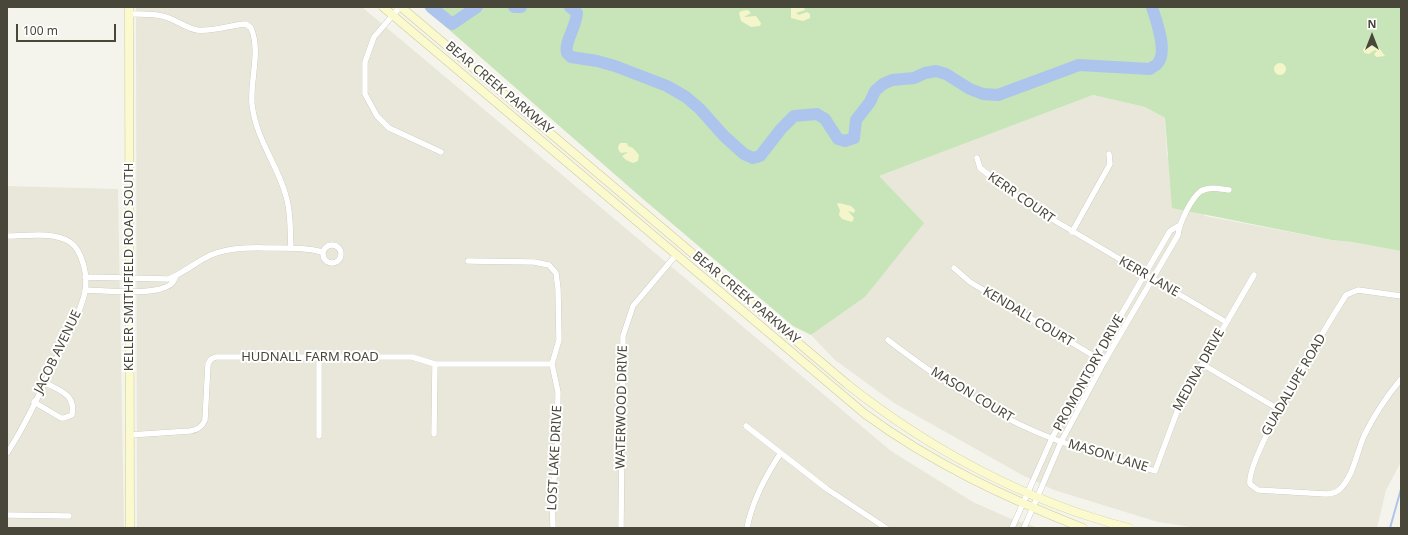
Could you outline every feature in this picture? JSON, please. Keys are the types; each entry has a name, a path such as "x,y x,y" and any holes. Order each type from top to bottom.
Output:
{"main road":[{"name":"BEAR CREEK PARKWAY","path":"382,7 839,394 886,429 940,463 1023,504 1083,528"},
{"name":"BEAR CREEK PARKWAY","path":"401,7 873,404 941,448 1028,492 1088,516 1129,528"},
{"name":"KELLER SMITHFIELD ROAD SOUTH","path":"129,11 130,528"}],"street":[{"path":"401,7 392,15 374,38 365,62 365,94 377,116 389,128 441,152"},
{"path":"129,11 157,15 172,20 184,27 196,30 213,31 246,24 251,28 255,51 252,91 255,120 258,134 286,196 289,212 291,248"},
{"path":"1072,232 1110,164 1109,154"},
{"name":"KERR COURT","path":"977,158 980,168 1025,204 1072,232"},
{"name":"PROMONTORY DRIVE","path":"1024,528 1062,442 1104,362 1178,235 1178,226 1194,199 1201,191 1215,188 1229,190"},
{"name":"PROMONTORY DRIVE","path":"1012,528 1052,438 1096,358 1170,230 1178,226"},
{"name":"KERR LANE","path":"1072,232 1226,322"},
{"name":"JACOB AVENUE","path":"7,236 63,238 70,242 81,256 85,277 85,290 78,316 7,453"},
{"path":"85,277 168,279 176,276 209,256 230,249 245,247 307,248 323,252"},
{"name":"WATERWOOD DRIVE","path":"621,528 623,336 634,306 676,255"},
{"path":"468,261 534,262 549,265 556,273 558,289 559,340 552,364"},
{"name":"KENDALL COURT","path":"954,268 970,282 1104,362"},
{"name":"MEDINA DRIVE","path":"1155,471 1181,401 1254,274"},
{"path":"85,290 155,290 167,287 173,282 176,276"},
{"name":"GUADALUPE ROAD","path":"1401,296 1365,290 1350,292 1343,300 1259,449 1250,473 1250,484 1258,490 1326,494 1336,492 1343,486 1364,436 1376,414 1401,379"},
{"name":"MASON COURT","path":"888,340 912,359 962,391 1019,423 1062,442"},
{"name":"HUDNALL FARM ROAD","path":"129,435 190,431 196,430 202,426 205,420 208,364 211,359 216,357 412,357 435,364 552,364"},
{"path":"319,358 319,436"},
{"path":"434,434 435,364"},
{"name":"LOST LAKE DRIVE","path":"552,364 558,392 557,455 552,494 553,528"},
{"path":"1202,364 1280,410"},
{"path":"34,402 61,418 72,414 74,403 71,398 44,382"},
{"path":"746,426 780,454 827,489 886,528"},
{"name":"MASON LANE","path":"1062,442 1155,471"},
{"path":"746,528 760,488 768,472 780,454"},
{"path":"1040,465 1050,469"},
{"path":"7,515 68,516"}],"shaded area":[{"path":"136,7 362,7 891,451 973,502 1009,518 1039,528 137,528"},
{"path":"423,7 1401,7 1401,251 1332,240 1172,208 1165,118 1145,107 1093,95 879,176 924,223 865,297 811,335 793,326 643,199"},
{"path":"1093,95 1145,107 1165,118 1167,155 1205,216 1332,240 1401,251 1401,462 1386,490 1377,528 1197,528 1158,522 1054,490 1024,476 894,403 835,360 811,335 865,297 885,270 879,176"},
{"path":"7,186 118,189 124,528 7,528"}],"sand":[{"path":"791,7 804,7 805,10 796,13 799,15 807,12 810,14 810,18 803,21 791,18"},
{"path":"748,10 751,13 744,17 756,16 761,23 760,26 751,27 741,21 739,13 741,11"},
{"path":"1368,45 1379,48 1385,56 1376,57 1374,54 1377,51 1375,50 1369,54 1364,53 1363,49"},
{"path":"1278,63 1282,63 1286,69 1282,75 1278,75 1274,71 1274,67"},
{"path":"620,143 627,143 628,146 633,148 639,155 638,161 633,163 626,160 622,156 628,152 621,153 619,151 618,147"},
{"path":"839,203 851,206 855,210 854,213 848,211 854,218 852,222 842,219 839,215 840,210 837,204"}],"waterway":[{"path":"431,7 452,24 477,7"},
{"path":"514,7 521,7"},
{"path":"570,7 577,13 575,24 567,44 567,53 571,57 597,61 615,66 667,86 686,97 700,109 724,136 744,154 753,158 760,156 781,129 794,116 817,114 825,119 838,139 845,141 854,138 856,120 870,102 875,91 883,84 892,80 914,78 925,73 936,71 946,74 970,89 983,94 998,95 1079,65 1150,69 1158,63 1161,58 1162,51 1162,43 1152,7"},
{"path":"1390,528 1401,489"}]}
